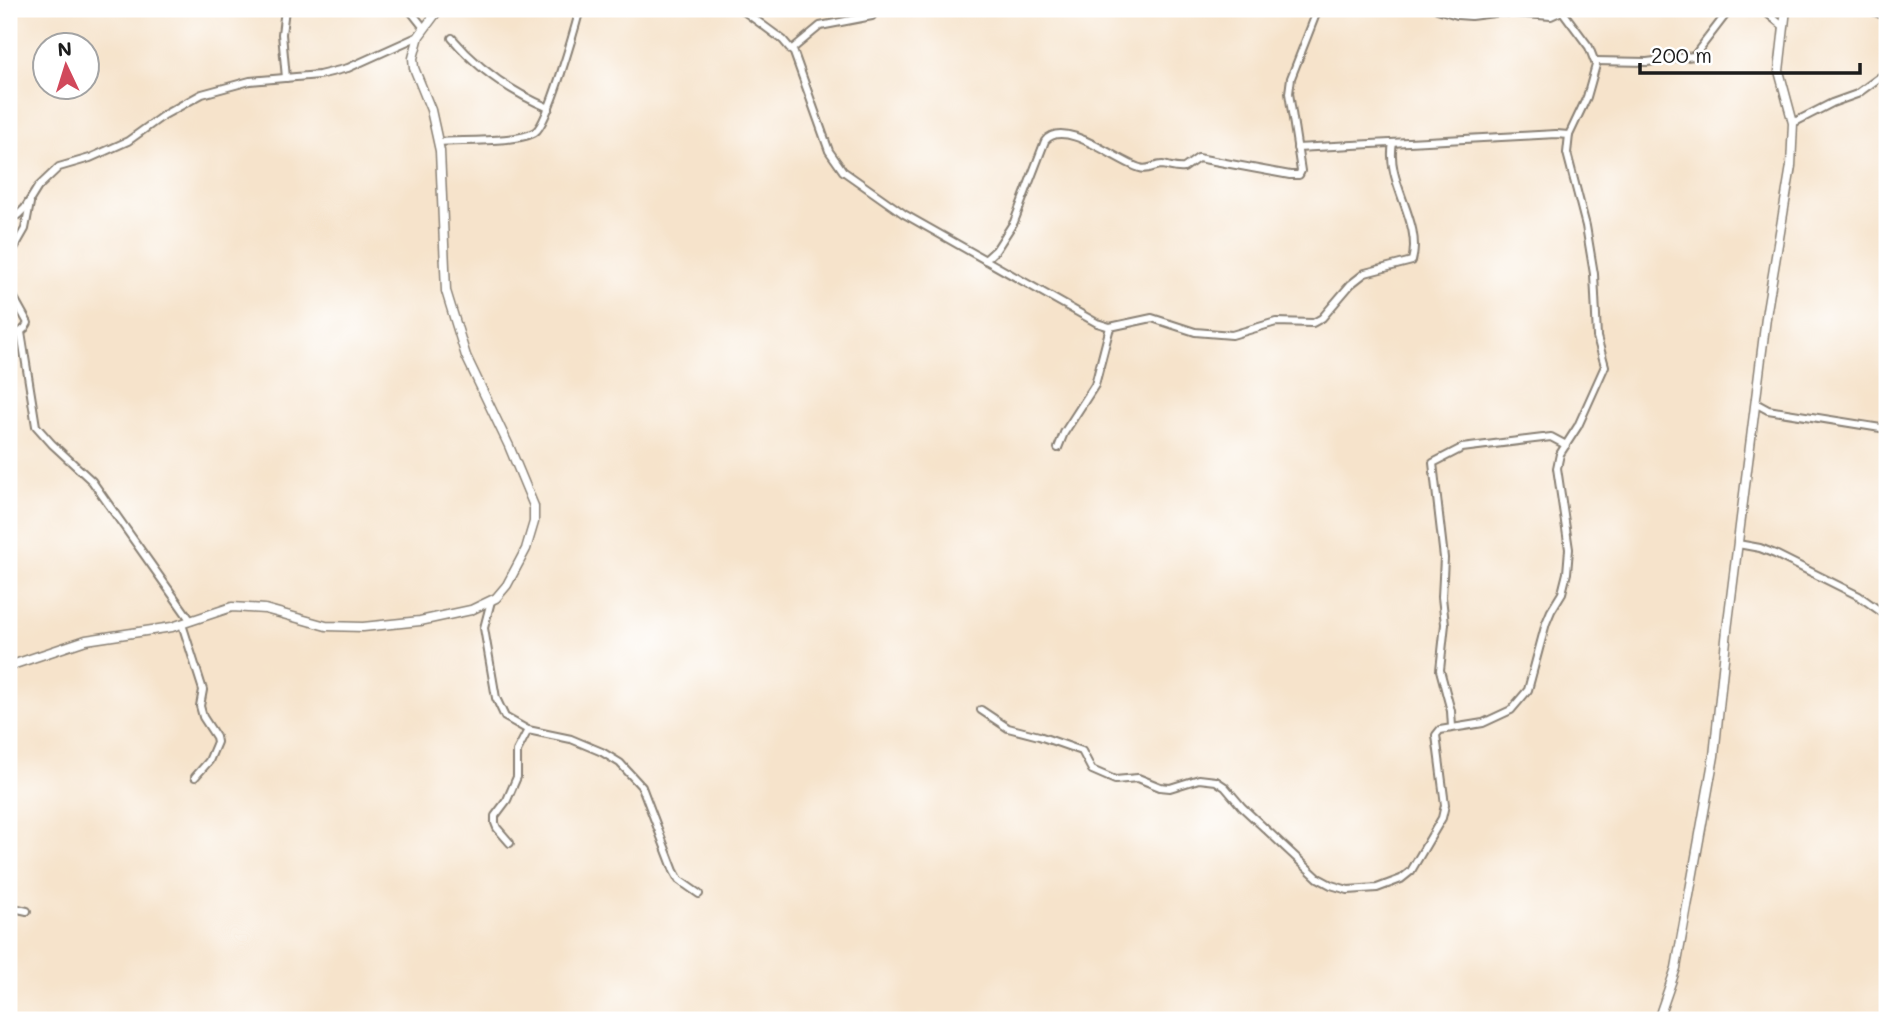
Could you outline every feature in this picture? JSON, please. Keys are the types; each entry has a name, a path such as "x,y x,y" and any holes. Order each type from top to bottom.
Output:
{"street":[{"path":"285,9 282,34 286,78"},
{"path":"409,9 422,32"},
{"path":"9,666 86,640 186,622 220,609 242,606 265,609 326,626 363,627 439,618 471,610 491,601 507,585 526,549 534,522 534,506 466,356 446,291 443,188 438,142 431,110 414,68 413,58 422,32 439,9"},
{"path":"438,142 517,138 535,132 549,108 580,9"},
{"path":"741,9 783,40 798,61 829,151 843,171 904,214 1097,323 1110,327 1152,318 1195,332 1232,335 1276,322 1313,323 1322,318 1351,284 1364,274 1412,261 1412,230 1394,175 1391,152 1393,143"},
{"path":"753,17 757,9"},
{"path":"985,260 996,250 1014,222 1030,185 1042,146 1052,134 1071,135 1146,169 1162,165 1184,168 1198,158 1297,176 1301,171 1291,112 1290,87 1294,69 1318,9"},
{"path":"981,710 1008,728 1082,751 1092,770 1115,780 1138,778 1170,788 1199,779 1216,781 1318,878 1348,890 1377,888 1401,879 1411,871 1442,818 1445,805 1436,735 1440,730 1483,723 1511,710 1528,690 1546,623 1562,593 1567,573 1569,550 1557,468 1605,366 1597,338 1594,274 1586,226 1567,153 1569,135 1595,73 1595,61 1589,47 1564,10 1551,16 1502,12 1471,16 1437,9"},
{"path":"1595,61 1647,62 1694,56 1730,9"},
{"path":"1762,9 1784,27"},
{"path":"1658,1020 1676,968 1714,756 1767,310 1791,166 1793,123 1779,71 1786,9"},
{"path":"1868,9 1887,17"},
{"path":"791,50 825,24 872,16"},
{"path":"9,217 18,215 38,187 60,167 90,158 128,141 164,114 202,94 250,81 320,75 348,68 422,32"},
{"path":"452,38 480,68 515,91 549,108"},
{"path":"1793,123 1832,103 1857,94 1887,72"},
{"path":"1297,148 1569,135"},
{"path":"9,257 25,229 30,201"},
{"path":"9,289 28,323 9,342"},
{"path":"1058,448 1095,385 1110,327"},
{"path":"21,332 36,426 93,481 186,622 203,690 200,706 217,742 209,761 195,778"},
{"path":"1757,404 1779,412 1887,429"},
{"path":"1452,727 1451,711 1440,670 1446,624 1442,597 1444,558 1433,463 1462,448 1551,437 1566,445"},
{"path":"1738,544 1775,554 1852,592 1887,616"},
{"path":"491,601 484,628 496,698 505,718 528,730 571,739 602,752 631,774 649,801 679,880 699,894"},
{"path":"510,843 495,823 495,816 507,800 517,777 517,751 528,730"},
{"path":"9,906 27,911"}]}
